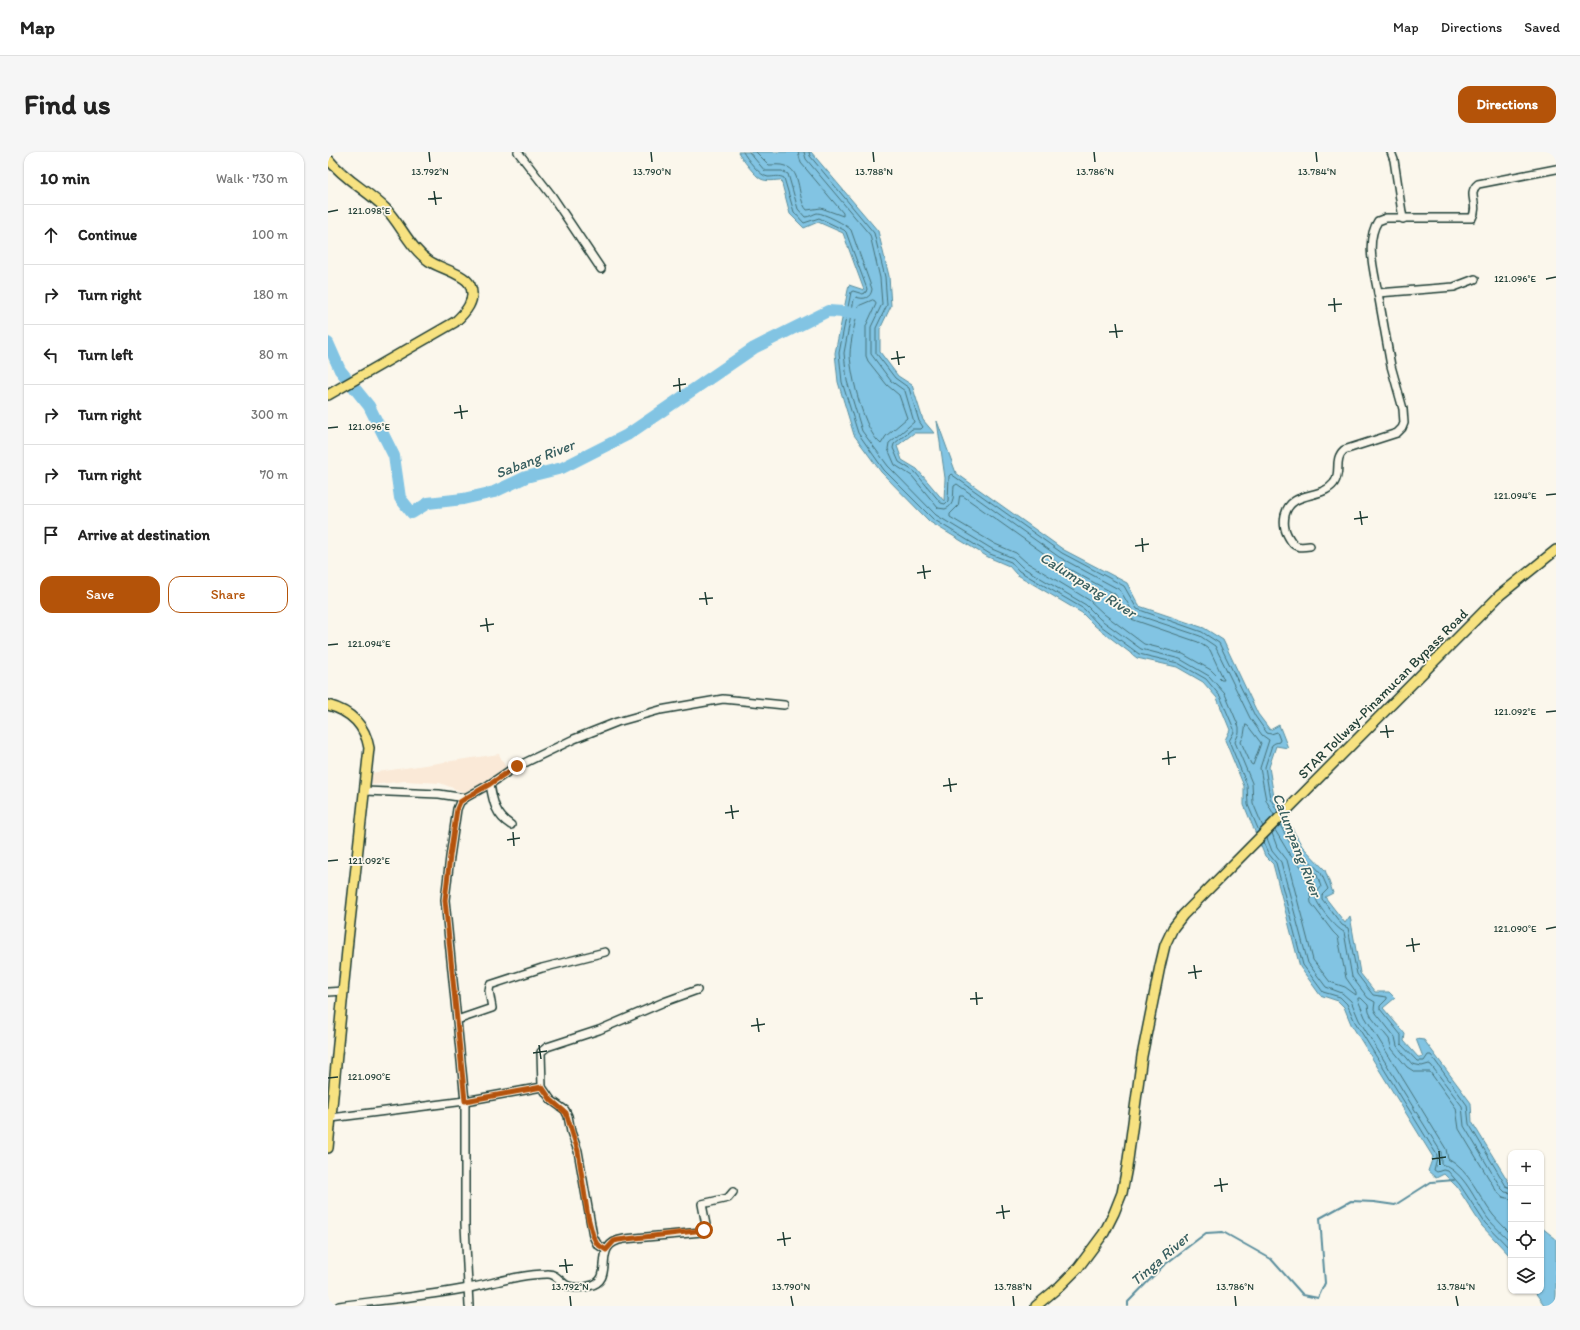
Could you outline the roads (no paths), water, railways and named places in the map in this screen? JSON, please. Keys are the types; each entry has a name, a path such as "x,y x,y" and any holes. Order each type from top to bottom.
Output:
{"main road":[{"path":"328,159 348,180 385,208 421,255 435,265 461,276 470,285 472,296 467,310 455,322 329,395"},
{"name":"STAR Tollway-Pinamucan Bypass Road","path":"1036,1306 1060,1286 1078,1268 1104,1233 1122,1193 1142,1056 1165,945 1173,928 1206,892 1500,595 1556,550"},
{"path":"328,704 345,712 360,724 364,730 369,748 328,1148"}],"street":[{"path":"518,152 552,196 601,269"},
{"path":"1391,152 1394,160 1402,219"},
{"path":"1310,546 1299,547 1292,544 1286,533 1284,524 1289,505 1297,499 1329,488 1335,482 1338,473 1337,463 1340,454 1344,450 1397,433 1402,428 1404,423 1403,409 1391,366 1378,294 1372,249 1374,227 1378,221 1386,218 1472,218 1475,212 1473,192 1474,188 1478,184 1556,169"},
{"path":"1378,294 1454,287 1475,279"},
{"path":"469,1306 465,1224 465,1101 445,900 457,809 460,802 490,784 512,768 598,728 653,712 723,699 784,705"},
{"path":"490,784 493,801 498,814 511,825"},
{"path":"365,791 440,794 466,798"},
{"path":"457,1020 492,1008 489,991 490,985 536,970 604,952"},
{"path":"606,1250 597,1244 593,1236 588,1217 578,1151 566,1113 551,1100 542,1087 541,1052 547,1047 599,1030 664,1002 697,990"},
{"path":"328,992 344,991"},
{"path":"331,1118 465,1101 542,1087"},
{"path":"339,1306 468,1288 513,1278 547,1274 553,1274 568,1286 587,1287 595,1285 600,1280 603,1273 606,1250 614,1241 702,1232 706,1228 706,1225 702,1204 728,1198 733,1192"}],"water":[{"name":"Calumpang River","path":"738,152 811,152 878,231 889,276 891,306 880,329 880,352 898,376 912,385 923,420 934,433 914,433 897,446 902,460 917,469 944,501 945,478 937,421 956,473 1064,550 1127,583 1139,606 1204,628 1223,640 1258,714 1270,730 1279,725 1288,748 1276,746 1269,767 1274,797 1302,846 1325,870 1333,893 1325,897 1345,923 1350,916 1360,973 1375,992 1389,992 1395,998 1383,1008 1405,1034 1404,1041 1418,1057 1423,1057 1416,1039 1424,1040 1471,1103 1472,1122 1508,1181 1508,1254 1482,1226 1457,1187 1444,1174 1436,1178 1428,1171 1433,1157 1351,1024 1344,1007 1338,1001 1320,995 1300,967 1273,864 1265,856 1244,805 1244,786 1225,740 1230,730 1217,698 1203,682 1177,667 1137,658 1095,626 1082,613 1016,574 1009,566 988,557 930,522 881,472 854,435 838,382 835,353 849,285 864,290 843,233 818,222 804,228 790,214 781,180 763,180 758,177 745,163"},
{"path":"1544,1229 1556,1239 1556,1306 1545,1306 1536,1294 1544,1294"}],"waterway":[{"name":"Sabang River","path":"328,343 340,370 369,406 394,456 400,498 412,513 428,503 463,499 494,492 526,477 562,468 627,435 754,348 828,311 858,313"},
{"name":"Tinga River","path":"1128,1306 1128,1302 1163,1266 1206,1233 1223,1232 1271,1259 1303,1295 1318,1298 1325,1283 1320,1218 1351,1201 1395,1205 1431,1182 1454,1180"}]}
